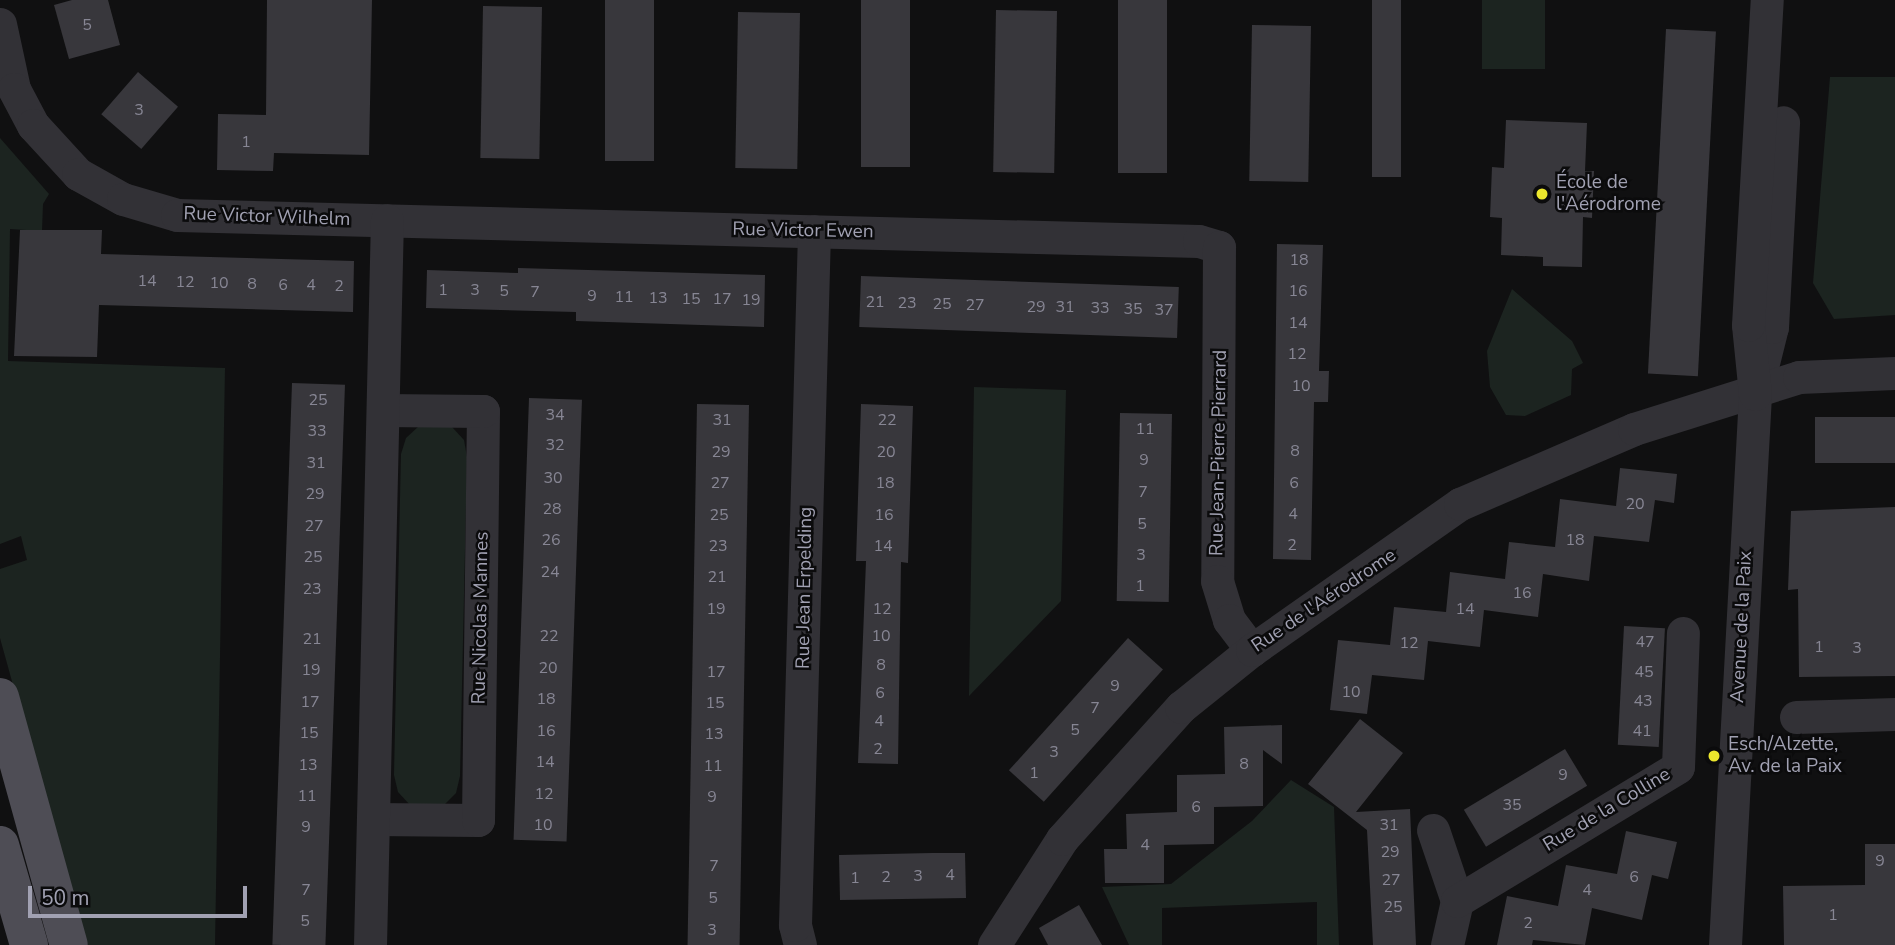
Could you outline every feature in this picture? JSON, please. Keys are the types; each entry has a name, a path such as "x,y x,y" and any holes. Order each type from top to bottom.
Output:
{"main road":[{"path":"0,697 69,945"},
{"path":"0,774 7,800 37,835"},
{"path":"0,845 29,945"}],"street":[{"name":"Avenue de la Paix","path":"1725,945 1755,394 1748,325 1767,0"},
{"name":"Avenue de la Paix","path":"1755,394 1772,327 1790,0"},
{"name":"Rue Victor Wilhelm","path":"0,24 14,89 33,125 78,174 123,199 177,215 387,220"},
{"name":"Rue Victor Ewen","path":"387,220 1199,241 1219,247"},
{"path":"370,945 387,220"},
{"name":"Rue Jean Erpelding","path":"800,945 795,925 814,231"},
{"name":"Rue Jean-Pierre Pierrard","path":"1219,247 1217,581 1229,620 1252,650"},
{"name":"Rue de l'Aérodrome","path":"994,945 1062,839 1113,777 1181,707 1252,650 1473,497 1634,429 1755,394 1799,377 1895,373"},
{"name":"Rue Nicolas Mannes","path":"373,819 478,820 483,411 383,410"},
{"name":"Rue de la Colline","path":"1457,901 1678,767 1683,634"},
{"path":"1796,716 1895,714"},
{"path":"1433,830 1457,901 1447,945"}],"shaded area":[{"path":"1482,0 1545,0 1545,69 1482,69"},
{"path":"1830,77 1895,77 1895,315 1834,319 1813,283"},
{"path":"0,138 49,194 43,204 42,231 10,229 8,361 225,368 215,945 85,945 0,638 0,569 27,560 21,536 0,544"},
{"path":"1512,289 1572,341 1583,363 1572,369 1571,395 1525,416 1506,415 1490,387 1487,351"},
{"path":"974,387 1066,390 1061,601 969,696"},
{"path":"436,422 452,427 464,440 467,457 460,776 456,793 443,806 410,805 398,792 394,775 401,454 406,438 419,426"},
{"path":"1291,780 1334,807 1339,945 1317,945 1317,902 1162,908 1162,945 1129,945 1102,887 1171,884 1252,821"}],"building":[{"path":"72,0 108,0 120,45 69,59 54,5"},
{"path":"267,0 372,0 369,155 274,153 273,171 217,170 218,114 266,115"},
{"path":"605,0 654,0 654,161 605,161"},
{"path":"861,0 910,0 910,167 861,167"},
{"path":"1118,0 1167,0 1167,173 1118,173"},
{"path":"1372,0 1401,0 1401,177 1372,177"},
{"path":"483,6 542,7 539,159 480,158"},
{"path":"996,10 1057,11 1054,173 993,172"},
{"path":"738,12 800,13 797,169 735,168"},
{"path":"1252,25 1311,26 1308,182 1249,181"},
{"path":"1666,29 1716,32 1698,376 1648,374"},
{"path":"138,72 178,107 141,149 101,114"},
{"name":"École de l'Aérodrome","path":"1506,120 1587,123 1585,171 1594,171 1592,218 1583,217 1582,267 1543,266 1543,257 1501,255 1502,218 1490,217 1492,167 1504,168"},
{"path":"20,230 102,230 101,254 354,261 353,312 99,305 97,357 14,356"},
{"path":"1277,244 1323,245 1319,371 1329,371 1328,402 1314,402 1311,560 1273,559"},
{"path":"518,268 765,275 764,327 576,321 576,312 426,308 427,270 518,273"},
{"path":"861,276 1179,287 1177,338 859,327"},
{"path":"292,383 345,385 325,945 272,945"},
{"path":"529,398 582,400 567,842 514,840"},
{"path":"697,404 749,405 740,945 688,945"},
{"path":"861,404 913,406 908,563 901,562 898,764 858,763 866,561 856,561"},
{"path":"1120,413 1172,414 1169,602 1117,601"},
{"path":"1815,417 1895,417 1895,463 1815,463"},
{"path":"1620,468 1677,474 1674,503 1655,500 1649,542 1594,536 1589,581 1543,574 1538,617 1484,610 1480,647 1428,641 1424,680 1372,675 1367,714 1330,710 1338,640 1390,645 1394,607 1446,612 1450,572 1505,579 1509,542 1555,547 1560,499 1616,506"},
{"path":"1895,507 1895,676 1799,677 1798,589 1788,590 1791,511"},
{"path":"1624,626 1665,628 1659,747 1618,745"},
{"path":"1128,638 1163,669 1044,802 1009,770"},
{"path":"1360,719 1403,753 1356,812 1410,809 1416,945 1373,945 1367,830 1308,784"},
{"path":"1282,725 1282,764 1263,750 1263,806 1214,807 1214,844 1164,845 1164,883 1105,883 1104,849 1127,849 1126,814 1177,812 1177,775 1225,774 1224,727"},
{"path":"1565,749 1587,786 1486,847 1464,810"},
{"path":"1626,831 1677,842 1668,879 1652,875 1642,920 1592,908 1585,945 1533,940 1532,945 1497,945 1507,896 1558,906 1566,865 1617,874"},
{"path":"1865,844 1895,844 1895,945 1784,945 1783,886 1865,885"},
{"path":"965,853 966,898 840,900 839,855"},
{"path":"1079,905 1102,945 1048,945 1039,928"}],"place":[{"name":"École de l'Aérodrome","path":"1542,194"},
{"name":"Esch/Alzette, Av. de la Paix","path":"1714,756"}]}
